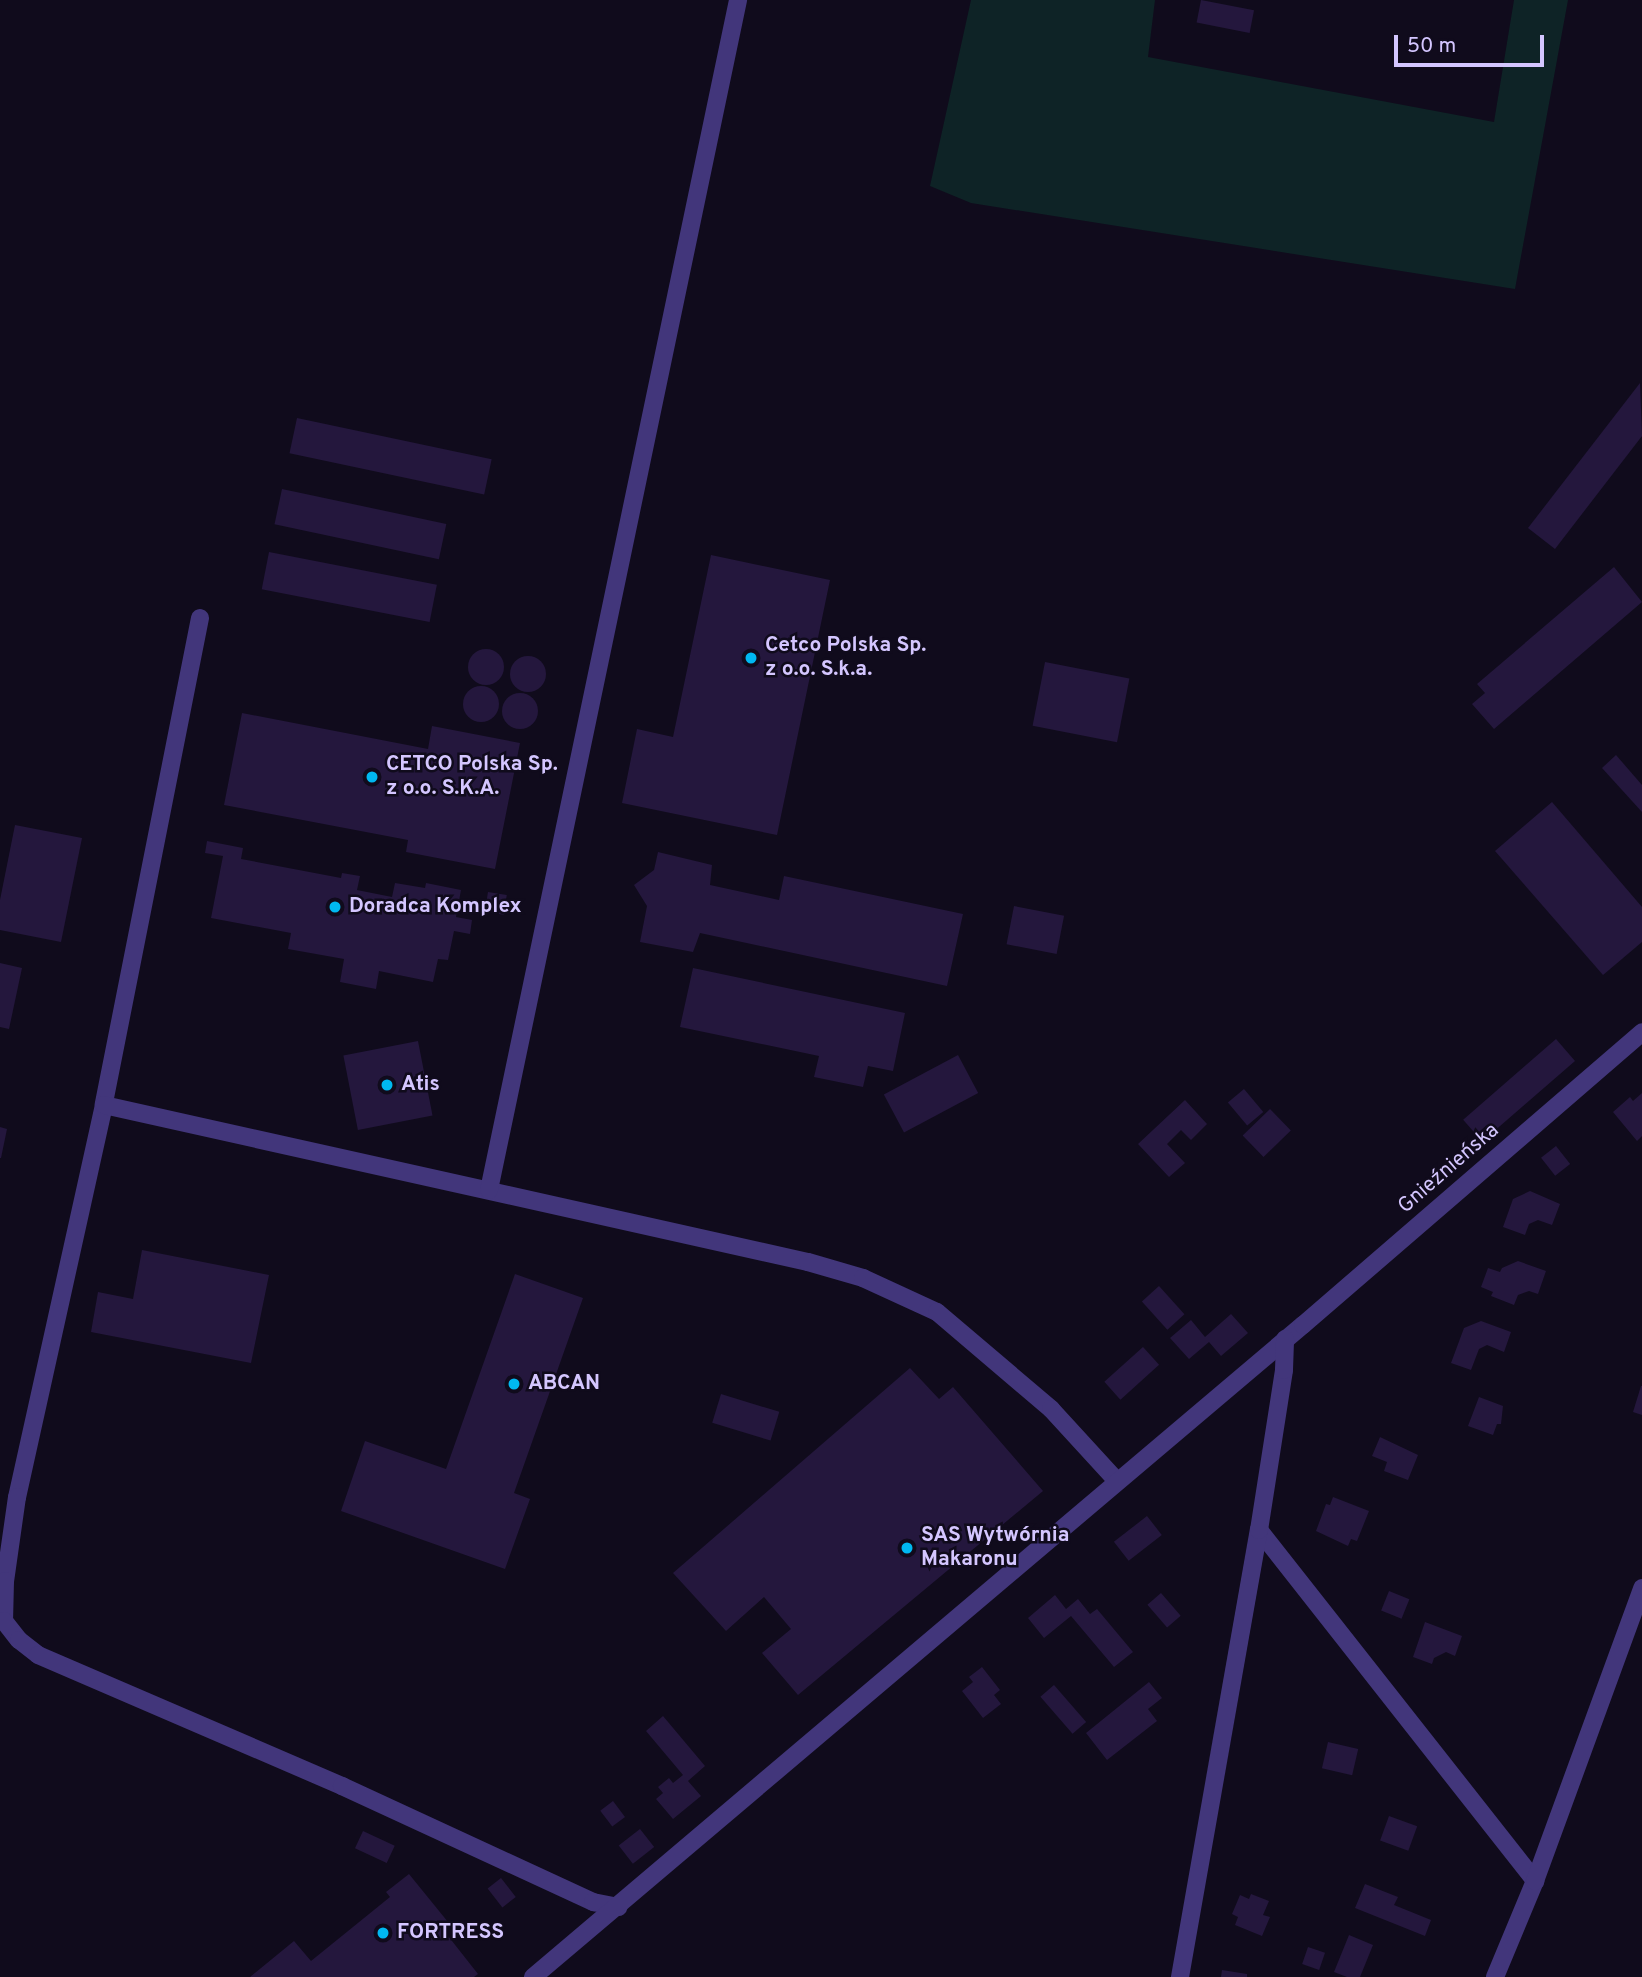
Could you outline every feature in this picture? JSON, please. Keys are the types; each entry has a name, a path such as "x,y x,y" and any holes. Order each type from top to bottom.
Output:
{"street":[{"path":"489,1189 738,0"},
{"path":"200,618 104,1105 17,1497 5,1581 4,1621 19,1640 38,1655 342,1786 593,1902 619,1906"},
{"name":"Gnieźnieńska","path":"533,1977 1285,1339 1642,1032"},
{"path":"104,1105 489,1189 808,1262 863,1278 937,1312 1051,1409 1117,1481"},
{"path":"1180,1977 1259,1530 1284,1370 1285,1339"},
{"path":"1259,1530 1535,1881"},
{"path":"1495,1977 1535,1881 1642,1588"}],"green space":[{"path":"971,0 1155,0 1148,57 1494,122 1514,0 1568,0 1515,289 971,203 930,186"}],"building":[{"path":"1201,0 1254,10 1250,33 1197,23"},
{"path":"1640,383 1642,436 1555,549 1528,528"},
{"path":"297,418 492,459 484,495 290,453"},
{"path":"282,489 446,524 439,559 275,524"},
{"path":"269,552 437,585 430,622 262,589"},
{"name":"Cetco Polska Sp. z o.o. S.k.a.","path":"711,555 830,580 777,835 622,803 637,729 673,737"},
{"path":"1614,567 1642,602 1494,729 1472,704 1485,693 1477,684"},
{"path":"486,649 499,654 504,667 499,680 486,685 473,680 468,667 473,654"},
{"path":"528,656 541,661 546,674 541,687 528,692 515,687 510,674 515,661"},
{"path":"1045,662 1129,678 1117,742 1033,726"},
{"path":"481,686 494,691 499,704 494,717 481,722 468,717 463,704 468,691"},
{"path":"520,693 533,698 538,711 533,724 520,729 507,724 502,711 507,698"},
{"name":"CETCO Polska Sp. z o.o. S.K.A.","path":"242,713 428,749 432,726 520,743 495,869 406,852 408,840 224,805"},
{"path":"1616,755 1642,785 1642,812 1602,768"},
{"path":"1552,802 1642,907 1642,942 1603,975 1495,851"},
{"path":"15,825 82,838 61,942 0,930 0,900"},
{"name":"Doradca Komplex","path":"207,841 243,848 241,859 341,878 342,873 360,876 357,890 392,897 395,883 425,888 426,883 461,890 456,917 472,920 470,934 454,931 448,960 438,959 433,982 379,971 376,989 340,982 344,959 288,949 291,933 211,918 223,856 205,853"},
{"path":"658,852 712,865 710,885 779,900 784,876 963,914 947,986 700,933 693,952 640,942 647,906 634,885 654,870"},
{"path":"488,892 507,895 504,915 485,912"},
{"path":"1014,906 1064,916 1057,954 1007,944"},
{"path":"0,963 22,968 9,1029 0,1027"},
{"path":"693,968 905,1013 893,1071 868,1066 863,1087 814,1077 819,1056 680,1027"},
{"path":"1556,1039 1575,1061 1482,1142 1463,1120"},
{"name":"Atis","path":"418,1041 433,1116 358,1130 343,1056"},
{"path":"958,1055 978,1093 904,1132 884,1094"},
{"path":"1244,1089 1263,1112 1247,1125 1228,1102"},
{"path":"1642,1093 1642,1136 1637,1141 1613,1112 1630,1097 1633,1101"},
{"path":"1185,1100 1207,1124 1191,1140 1181,1130 1167,1144 1185,1163 1169,1177 1138,1144"},
{"path":"1270,1109 1291,1131 1264,1157 1243,1135"},
{"path":"0,1127 7,1129 1,1158 0,1158"},
{"path":"1556,1146 1570,1164 1555,1176 1541,1158"},
{"path":"1530,1191 1560,1204 1552,1225 1538,1220 1529,1224 1525,1235 1503,1227 1513,1199"},
{"path":"142,1250 269,1275 251,1363 91,1332 98,1292 133,1299"},
{"path":"1518,1261 1546,1271 1538,1294 1529,1291 1518,1295 1514,1305 1491,1296 1493,1292 1481,1287 1488,1268 1500,1272 1502,1268"},
{"path":"515,1274 583,1298 514,1493 530,1499 505,1569 341,1511 365,1441 446,1469"},
{"path":"1159,1286 1184,1314 1167,1330 1142,1301"},
{"path":"1231,1314 1248,1333 1221,1356 1209,1342 1189,1359 1170,1338 1191,1320 1205,1337"},
{"path":"1481,1321 1511,1332 1504,1352 1487,1345 1479,1349 1471,1370 1451,1363 1464,1328"},
{"path":"1143,1347 1159,1365 1120,1400 1104,1382"},
{"path":"910,1368 939,1399 953,1387 1043,1491 798,1695 762,1653 791,1629 764,1597 726,1631 673,1573"},
{"path":"1642,1386 1642,1415 1633,1412"},
{"path":"721,1394 779,1412 771,1441 712,1423"},
{"path":"1479,1397 1503,1406 1501,1424 1497,1424 1493,1435 1468,1426"},
{"path":"1380,1437 1418,1455 1408,1480 1384,1471 1387,1462 1372,1456"},
{"path":"1333,1497 1369,1511 1357,1541 1351,1539 1348,1546 1316,1531 1326,1504 1330,1505"},
{"path":"1147,1516 1162,1535 1129,1561 1114,1542"},
{"path":"1389,1591 1409,1599 1402,1619 1381,1610"},
{"path":"1161,1593 1181,1616 1167,1627 1147,1605"},
{"path":"1055,1595 1066,1609 1078,1599 1090,1614 1097,1609 1133,1652 1114,1667 1071,1616 1044,1638 1028,1618"},
{"path":"1425,1622 1462,1636 1455,1656 1446,1652 1434,1658 1432,1664 1413,1657"},
{"path":"982,1667 1000,1690 994,1695 1001,1704 983,1718 962,1691 973,1682 969,1677"},
{"path":"1149,1682 1162,1698 1148,1709 1157,1721 1107,1760 1086,1733"},
{"path":"1054,1685 1086,1722 1073,1734 1040,1697"},
{"path":"663,1716 705,1766 688,1781 701,1796 673,1819 656,1799 663,1793 658,1787 669,1778 673,1783 683,1775 646,1731"},
{"path":"1328,1742 1358,1749 1352,1775 1322,1768"},
{"path":"613,1801 625,1817 612,1827 600,1811"},
{"path":"1389,1816 1417,1826 1408,1851 1380,1840"},
{"path":"640,1829 654,1847 633,1864 619,1846"},
{"path":"363,1831 395,1846 387,1863 355,1848"},
{"name":"FORTRESS","path":"409,1874 448,1922 441,1927 478,1974 474,1977 250,1977 294,1941 311,1961 390,1897 386,1892"},
{"path":"501,1878 516,1897 502,1907 488,1888"},
{"path":"1365,1884 1398,1897 1394,1905 1431,1920 1425,1936 1355,1908"},
{"path":"1251,1894 1269,1901 1263,1915 1270,1917 1262,1936 1235,1925 1238,1917 1232,1914 1240,1895 1249,1899"},
{"path":"1349,1935 1373,1945 1360,1977 1347,1977 1334,1972"},
{"path":"1308,1947 1325,1953 1319,1970 1302,1964"},
{"path":"1222,1970 1247,1974 1247,1977 1221,1977"}],"place":[{"name":"Cetco Polska Sp. z o.o. S.k.a.","path":"751,658"},
{"name":"CETCO Polska Sp. z o.o. S.K.A.","path":"372,777"},
{"name":"Doradca Komplex","path":"335,907"},
{"name":"Atis","path":"387,1085"},
{"name":"ABCAN","path":"514,1384"},
{"name":"SAS Wytwórnia Makaronu","path":"907,1548"},
{"name":"FORTRESS","path":"383,1933"}]}
